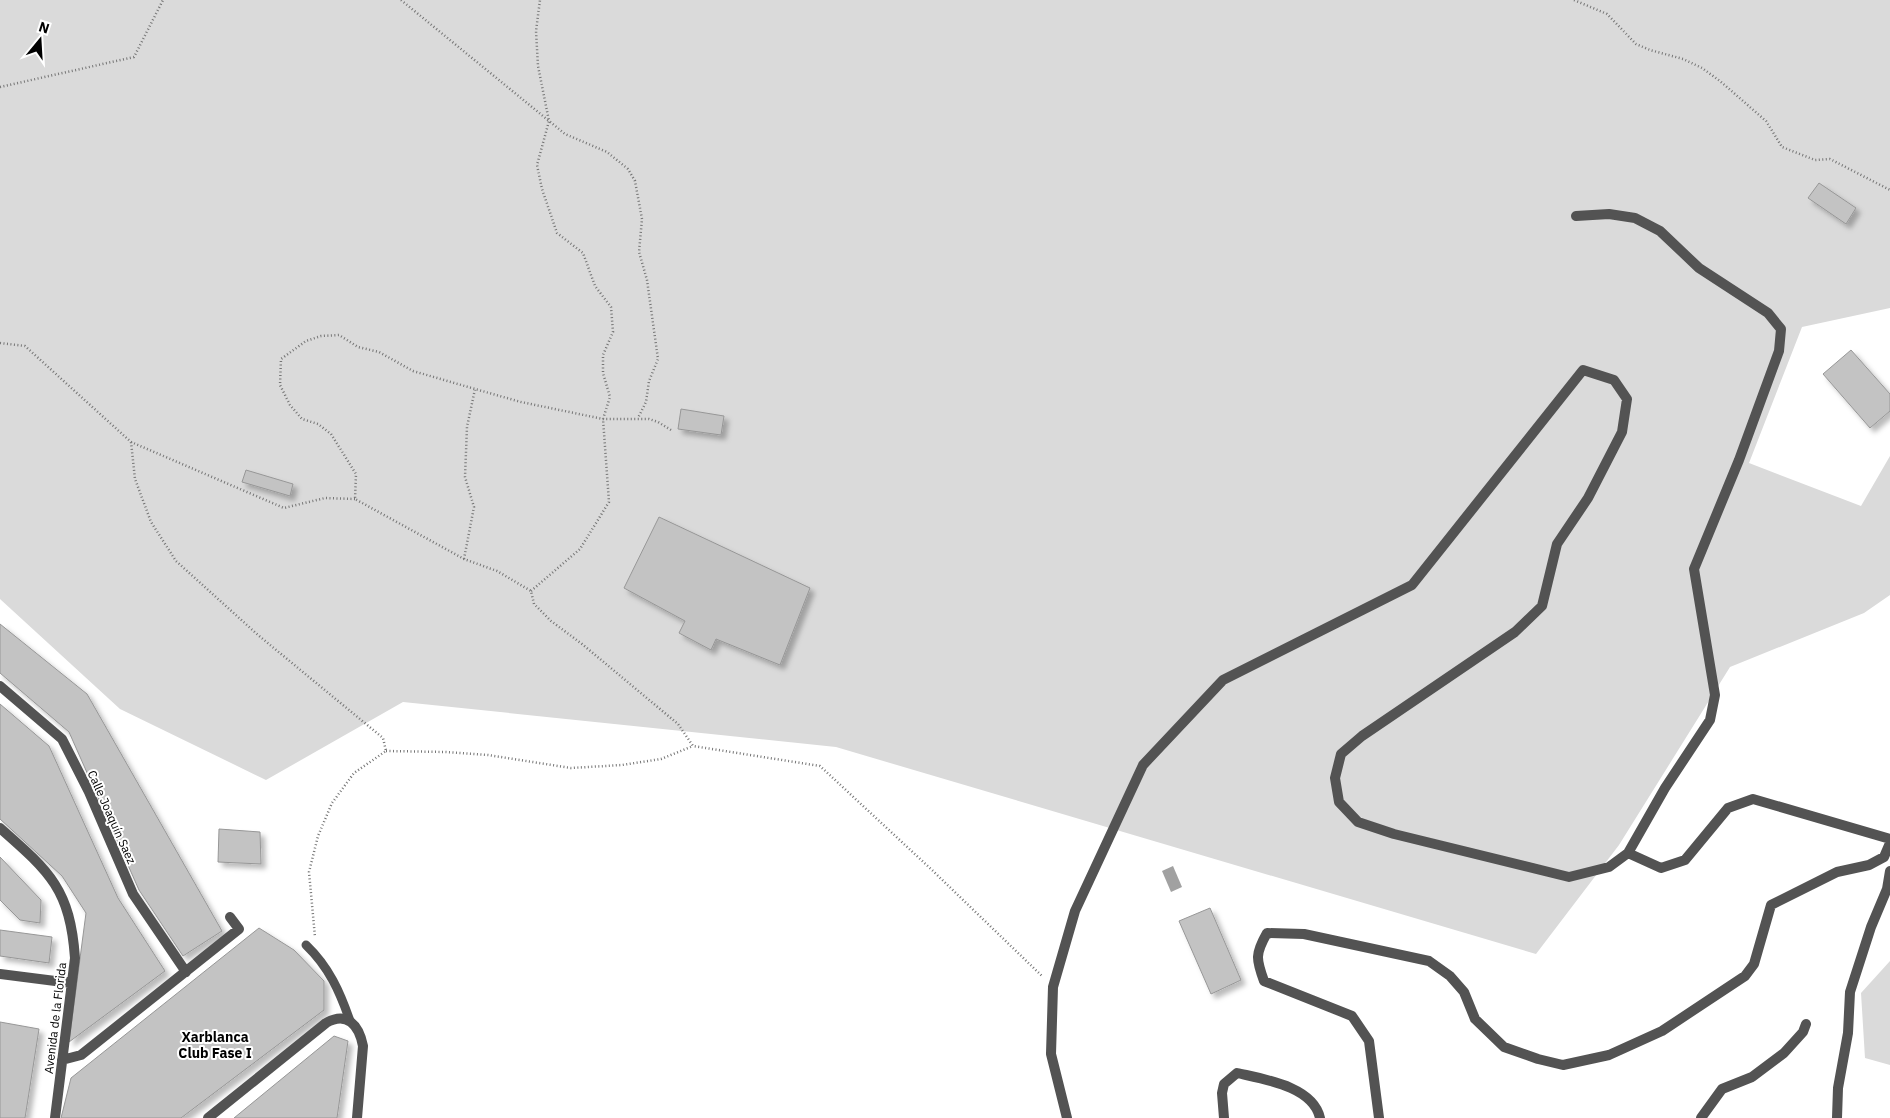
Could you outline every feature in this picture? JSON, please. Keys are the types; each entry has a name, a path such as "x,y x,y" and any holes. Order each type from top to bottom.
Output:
{"street":[{"path":"1067,1118 1052,1054 1053,986 1075,912 1144,765 1223,680 1412,585 1583,370 1614,380 1627,399 1622,432 1588,498 1557,544 1542,606 1515,632 1362,736 1341,754 1335,778 1339,802 1358,822 1394,834 1569,877 1609,867 1628,853 1665,788 1710,720 1715,695 1694,569 1740,460 1779,351 1781,329 1768,314 1699,268 1660,231 1635,218 1609,214 1576,216"},
{"name":"Calle Joaquín Saez","path":"0,686 62,739 89,792 133,894 186,972"},
{"path":"1628,853 1661,868 1685,860 1728,808 1753,799 1890,839"},
{"name":"Avenida de la Florida","path":"0,828 35,858 52,878 66,904 73,931 75,958 54,1118"},
{"path":"1379,1118 1369,1041 1352,1016 1264,981 1258,965 1259,948 1267,934 1304,934 1429,961 1450,976 1464,992 1475,1019 1504,1047 1538,1059 1563,1065 1608,1055 1662,1031 1745,976 1754,964 1771,904 1837,872 1869,864 1884,857 1890,843"},
{"path":"1884,857 1890,866"},
{"path":"1837,1118 1838,1088 1848,1034 1850,992 1871,927 1887,889 1890,871"},
{"path":"62,1060 81,1055 239,930 230,917"},
{"path":"0,974 71,983"},
{"path":"208,1118 326,1023 335,1018 350,1021 361,1036 363,1046 358,1116"},
{"path":"1701,1118 1722,1089 1752,1077 1784,1053 1803,1032 1806,1024"},
{"path":"1224,1118 1222,1093 1224,1084 1237,1073 1269,1080 1295,1089 1309,1100 1319,1112 1320,1118"}],"lane":[{"path":"306,945 328,970 340,993 350,1021"}],"path":[{"path":"0,87 134,57 163,0"},
{"path":"401,0 565,134 594,146 617,159 628,169 635,181 642,219 639,252 648,280 658,360 649,381 646,402 638,418"},
{"path":"530,591 580,549 609,502 603,419 610,397 603,373 604,355 614,332 611,307 595,286 582,254 557,232 542,189 537,165 549,121 538,66 536,32 540,0"},
{"path":"1574,0 1607,14 1636,44 1683,59 1702,68 1766,121 1782,147 1815,160 1830,159 1890,190"},
{"path":"355,499 356,474 331,434 318,424 302,419 290,405 280,385 281,359 306,341 321,336 338,335 358,347 379,352 413,371 521,402 603,419 638,418 658,422 671,430"},
{"path":"0,343 25,346 131,442 284,508 325,498 355,499 464,559 496,571 530,591 534,604 551,621 582,644 678,724 693,746"},
{"path":"464,559 474,507 465,477 467,427 475,389"},
{"path":"131,442 135,479 151,522 176,561 258,635 383,738 386,751"},
{"path":"317,956 309,872 318,836 332,803 354,773 386,751 488,755 571,768 622,765 660,759 693,746 820,766 1053,986"}],"shaded area":[{"path":"0,0 1890,0 1890,308 1802,327 1749,463 1861,506 1890,456 1890,595 1864,613 1730,667 1619,845 1536,954 836,747 403,702 266,780 120,709 0,599"},
{"path":"1173,866 1182,887 1171,892 1162,871"},
{"path":"1890,961 1890,1065 1865,1058 1861,993"}],"building":[{"path":"1819,183 1856,208 1846,224 1808,198"},
{"path":"1851,350 1890,394 1890,411 1870,428 1823,374"},
{"path":"681,409 724,416 721,435 678,429"},
{"path":"246,470 293,484 290,496 242,482"},
{"path":"659,517 810,588 780,665 716,639 711,650 679,633 685,621 624,588"},
{"path":"0,624 87,694 222,931 183,956 139,890 69,732 0,673"},
{"path":"0,704 49,746 118,898 165,971 69,1042 86,913 62,876 0,819"},
{"path":"219,829 260,832 261,864 218,862"},
{"path":"0,857 41,900 40,923 20,920 0,900"},
{"path":"1210,908 1241,980 1211,994 1179,921"},
{"path":"259,928 294,950 324,981 324,1010 181,1118 61,1118 71,1078"},
{"path":"0,930 52,937 49,963 0,956"},
{"path":"0,1022 39,1029 25,1118 0,1118"},
{"path":"334,1036 348,1041 337,1118 234,1118"}],"district":[{"name":"Xarblanca Club Fase I","path":"215,1046"}]}
